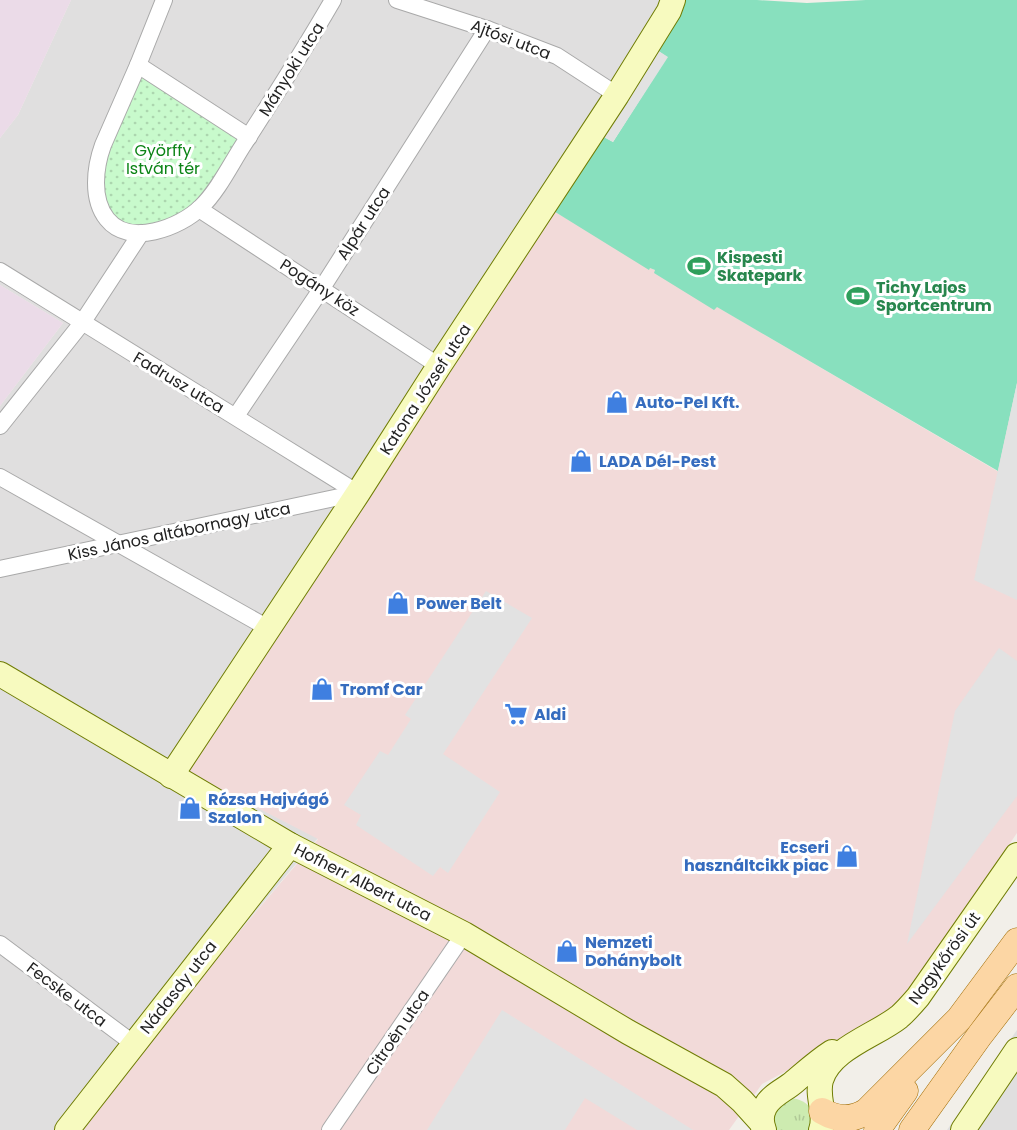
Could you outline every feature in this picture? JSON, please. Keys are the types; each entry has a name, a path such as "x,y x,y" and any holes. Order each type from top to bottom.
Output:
{"main road":[{"path":"878,1130 1017,941"},
{"path":"912,1130 1017,987"},
{"path":"821,1116 853,1118 867,1111 959,1018"}],"street":[{"path":"164,0 99,155 96,178 99,200 101,209 109,221 121,229 141,233 173,225 200,209"},
{"name":"Mányoki utca","path":"200,209 249,137 333,0"},
{"name":"Ajtósi utca","path":"397,0 487,29 557,56 617,95"},
{"name":"Katona József utca","path":"171,776 617,95 669,11 673,0"},
{"name":"Alpár utca","path":"236,416 322,288 487,29"},
{"path":"138,65 249,137"},
{"name":"Pogány köz","path":"200,209 439,366"},
{"path":"0,426 82,323 141,233"},
{"name":"Fadrusz utca","path":"0,271 358,493"},
{"path":"0,477 268,628"},
{"name":"Kiss János altábornagy utca","path":"0,569 358,493"},
{"name":"Hofherr Albert utca","path":"0,674 290,846 464,934 618,1026 728,1088 762,1126"},
{"name":"Nádasdy utca","path":"68,1130 290,846"},
{"name":"Nagykőrösi út","path":"821,1116 819,1091 825,1070 854,1044 899,1017 912,1003 1017,855"},
{"name":"Citroën utca","path":"330,1130 464,934"},
{"name":"Fecske utca","path":"0,944 134,1044"},
{"name":"Nagykőrösi út","path":"762,1126 762,1114 765,1107 778,1094 820,1059 854,1044"},
{"path":"963,1130 1017,1050"},
{"name":"Hofherr Albert utca","path":"728,1088 751,1093 778,1094"},
{"path":"778,1094 788,1090 803,1091 814,1098 821,1116"}],"shaded area":[{"path":"0,0 71,0 18,115 0,138"},
{"path":"71,0 684,0 189,773 318,838 96,1100 76,1130 0,1130 0,406 63,323 0,285 0,138 18,115"},
{"path":"657,50 668,57 613,142 602,136"},
{"path":"552,210 997,471 1017,383 1017,833 900,1004 865,1029 762,1084 729,1130 76,1130 96,1100 318,839 188,772"},
{"path":"0,285 63,323 0,406"},
{"path":"1017,383 1017,600 974,580"},
{"path":"486,591 532,618 443,754 500,792 448,873 440,867 433,876 356,825 361,815 344,805 380,751 388,755 411,719 405,715"},
{"path":"999,648 1017,661 1017,796 907,944 955,711"},
{"path":"502,1010 693,1130 637,1130 585,1098 565,1130 427,1130"},
{"path":"1017,1030 1017,1130 947,1130"}],"green space":[{"name":"Tichy Lajos Sportcentrum","path":"684,0 807,3 866,0 1017,0 1017,383 998,471 717,307 714,310 654,273 655,270 650,268 649,270 552,210 602,136 613,142 667,57 657,50"},
{"name":"Györffy István tér","path":"138,65 249,137 221,181 173,225 114,226 96,178"},
{"path":"791,1098 806,1103 810,1107 813,1130 772,1130 773,1110"}],"place":[{"name":"Kispesti Skatepark","path":"699,266"},
{"name":"Tichy Lajos Sportcentrum","path":"858,296"},
{"name":"Auto-Pel Kft.","path":"617,402"},
{"name":"LADA Dél-Pest","path":"581,461"},
{"name":"Power Belt","path":"398,603"},
{"name":"Tromf Car","path":"322,689"},
{"name":"Aldi","path":"516,714"},
{"name":"Rózsa Hajvágó Szalon","path":"190,808"},
{"name":"Ecseri használtcikk piac","path":"847,856"},
{"name":"Nemzeti Dohánybolt","path":"567,951"}]}
